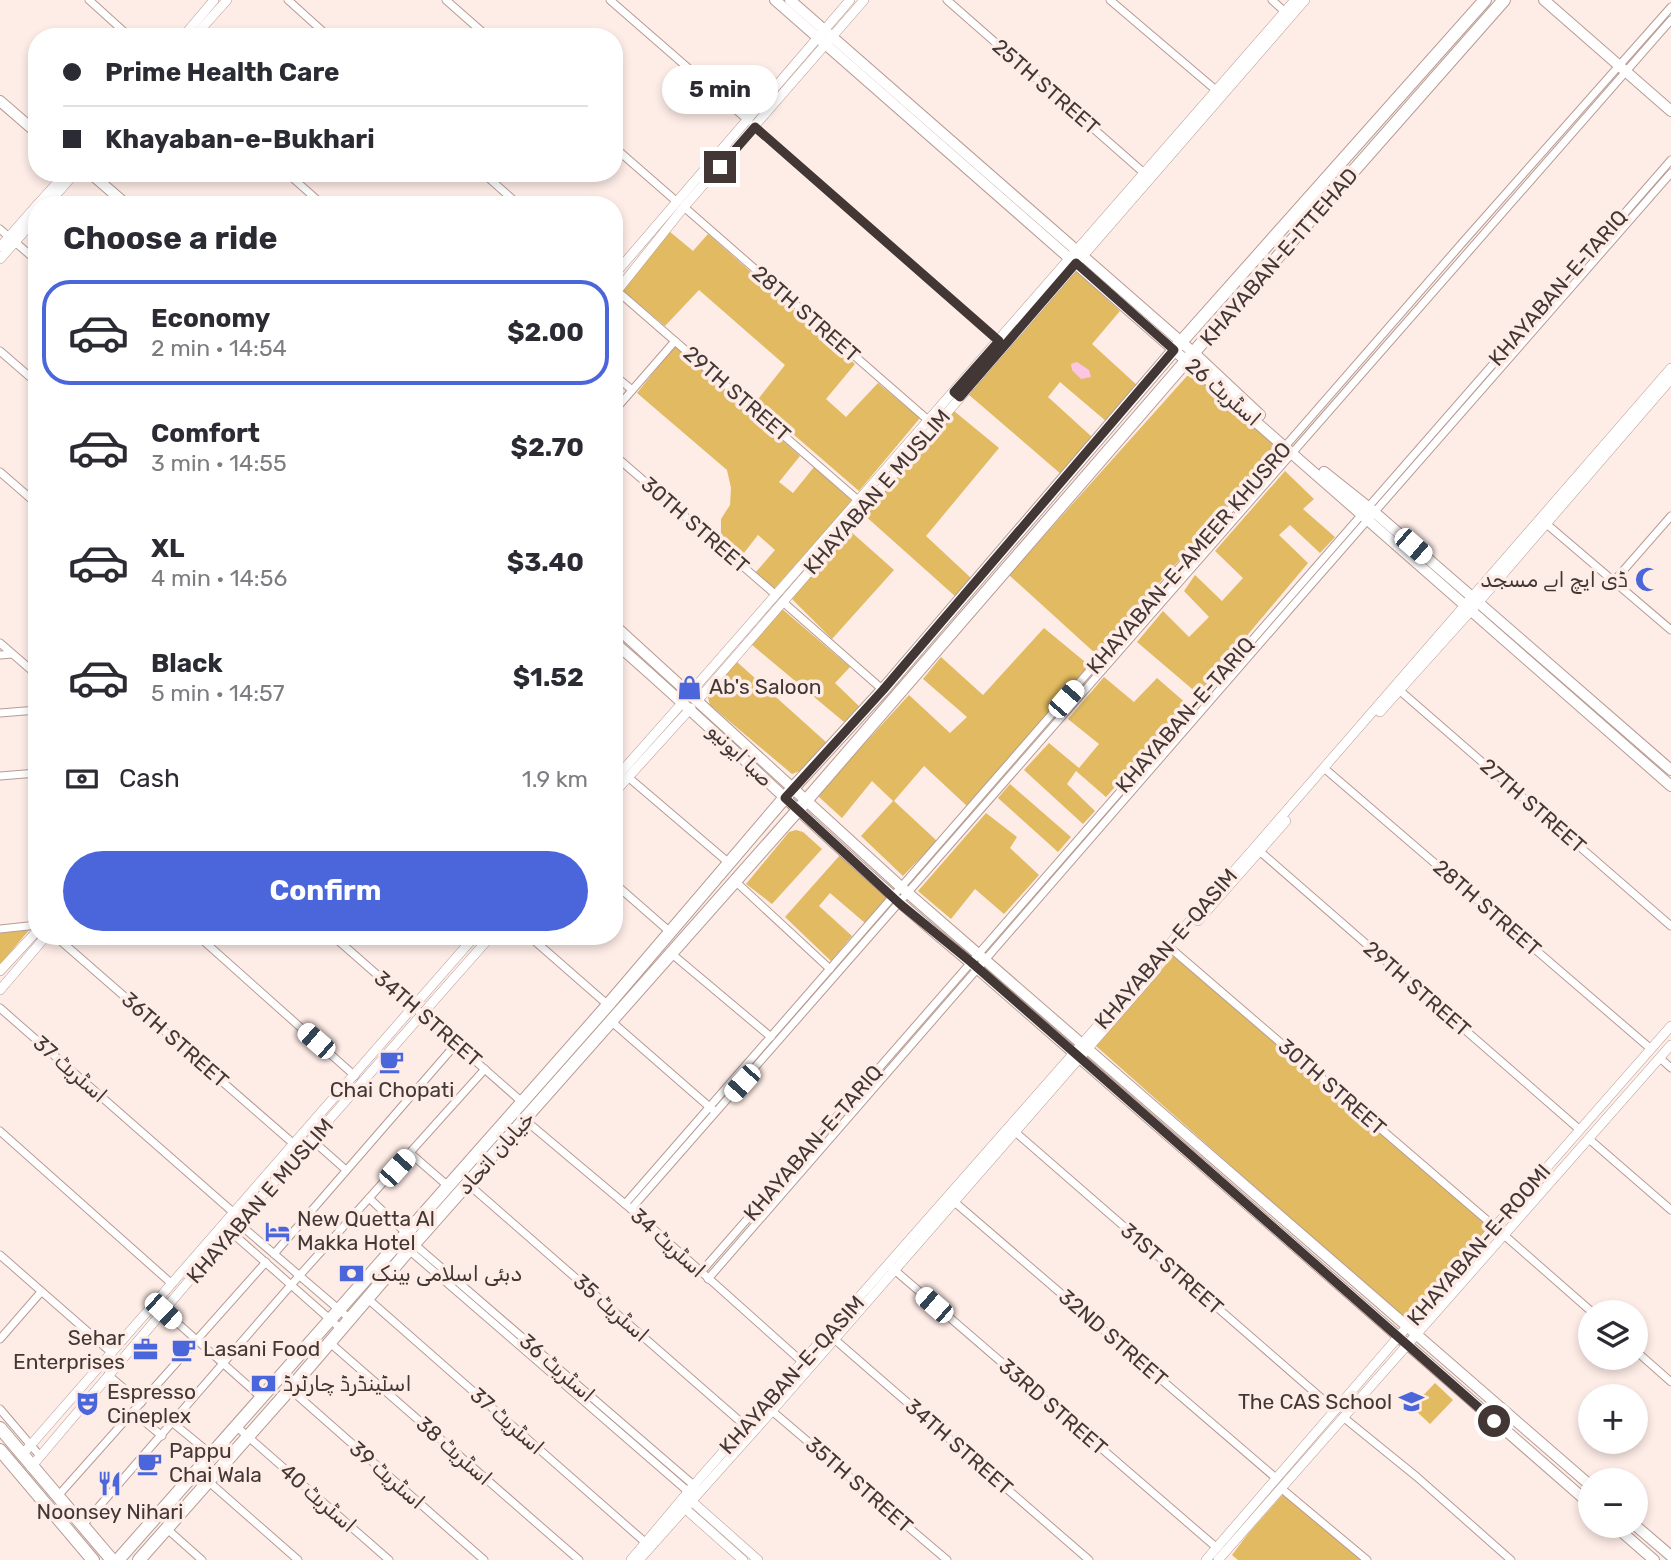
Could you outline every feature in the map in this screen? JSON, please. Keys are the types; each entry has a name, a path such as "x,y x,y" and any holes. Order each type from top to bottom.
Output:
{"main road":[{"name":"اسٹریٹ 26","path":"775,0 825,37 1191,357 1290,449 1472,604 1671,786"},
{"name":"اسٹریٹ 26","path":"790,0 825,37"},
{"name":"KHAYABAN-E-ITTEHAD","path":"670,932 789,793 883,690 1178,346 1485,0"},
{"name":"KHAYABAN-E-ITTEHAD","path":"802,805 1504,0"},
{"path":"1544,0 1671,111"},
{"path":"0,91 28,115"},
{"path":"0,101 28,125"},
{"path":"90,182 106,196"},
{"path":"100,182 117,196"},
{"name":"اسٹریٹ 26","path":"1472,604 1671,770"},
{"name":"صبا ایونیو","path":"623,634 691,701 900,895 1403,1331 1417,1336 1578,1475"},
{"name":"صبا ایونیو","path":"623,649 691,701"},
{"name":"خیابان اتحاد","path":"118,1560 212,1455 290,1389 368,1299 410,1242 468,1184 802,805"},
{"path":"334,1315 410,1242 448,1186 670,932"},
{"name":"خیابان اتحاد","path":"139,1560 208,1481 262,1398 334,1315"},
{"name":"صبا ایونیو","path":"1403,1331 1408,1346 1578,1494"},
{"path":"0,1428 26,1450 31,1467 112,1560"},
{"path":"0,1450 93,1560"},
{"path":"1648,1536 1671,1556"},
{"path":"1629,1538 1654,1560"}],"street":[{"path":"89,0 120,28"},
{"path":"191,28 214,0"},
{"path":"202,28 227,0"},
{"path":"288,0 319,28"},
{"path":"446,0 478,28"},
{"path":"610,0 999,341"},
{"path":"623,265 752,124 825,37 850,0"},
{"path":"825,37 864,0"},
{"name":"25TH STREET","path":"947,0 1144,173"},
{"path":"1110,0 1217,91"},
{"path":"1272,0 1285,12"},
{"name":"KHAYABAN E MUSLIM","path":"623,777 1252,55 1295,0"},
{"name":"KHAYABAN E MUSLIM","path":"1076,257 1144,173 1217,91 1305,0"},
{"name":"KHAYABAN-E-AMEER KHUSRO","path":"628,1206 1290,449 1487,231 1623,69 1671,7"},
{"name":"KHAYABAN-E-AMEER KHUSRO","path":"1290,449 1480,222 1671,20"},
{"name":"28TH STREET","path":"623,154 929,420"},
{"name":"KHAYABAN-E-TARIQ","path":"708,1279 1185,714 1466,400 1671,160"},
{"name":"KHAYABAN-E-TARIQ","path":"1543,312 1671,173"},
{"path":"45,196 58,182"},
{"path":"55,196 67,182"},
{"path":"297,182 313,196"},
{"path":"493,182 509,196"},
{"path":"623,280 680,204"},
{"path":"0,259 28,217"},
{"path":"1480,222 1481,229 1487,231"},
{"path":"0,247 28,225"},
{"path":"0,229 28,253"},
{"path":"1466,238 1474,237 1475,244"},
{"name":"29TH STREET","path":"623,295 859,501"},
{"name":"KHAYABAN E MUSLIM","path":"826,545 859,501 903,455 929,420 957,394 999,341 1032,308"},
{"path":"623,401 675,341"},
{"path":"0,351 28,375"},
{"name":"KHAYABAN-E-QASIM","path":"631,1560 750,1430 1258,850 1472,604 1671,368"},
{"name":"KHAYABAN-E-QASIM","path":"1542,521 1671,379"},
{"path":"623,382 632,390"},
{"name":"30TH STREET","path":"623,462 883,690"},
{"path":"0,472 28,496"},
{"name":"KHAYABAN-E-TARIQ","path":"701,1272 1182,733 1367,512"},
{"path":"1615,580 1671,516"},
{"path":"1542,521 1671,629"},
{"path":"0,643 28,667"},
{"path":"0,655 12,654"},
{"name":"27TH STREET","path":"1397,688 1671,926"},
{"path":"0,713 28,711"},
{"path":"1185,714 1186,721 1192,721"},
{"path":"1175,726 1182,726 1182,733"},
{"name":"28TH STREET","path":"1326,769 1651,1049"},
{"path":"0,776 28,774"},
{"path":"625,774 729,863"},
{"name":"29TH STREET","path":"1258,850 1580,1130"},
{"path":"735,881 830,969"},
{"path":"623,891 670,932"},
{"name":"KHAYABAN-E-AMEER KHUSRO","path":"739,1081 771,1037 900,895"},
{"path":"0,929 28,926"},
{"path":"0,971 28,940"},
{"path":"0,990 38,945"},
{"name":"36TH STREET","path":"65,945 295,1145"},
{"path":"208,945 355,1076"},
{"name":"34TH STREET","path":"343,945 522,1102"},
{"name":"KHAYABAN E MUSLIM","path":"31,1467 231,1232 295,1145 335,1107 417,1010 467,945"},
{"name":"KHAYABAN E MUSLIM","path":"26,1450 234,1213 312,1139 355,1076 483,945"},
{"path":"539,945 608,1005"},
{"name":"30TH STREET","path":"1171,948 1495,1227"},
{"path":"459,954 468,962"},
{"path":"672,954 771,1037"},
{"path":"9,960 19,968"},
{"name":"اسٹریٹ 37","path":"0,1008 234,1213"},
{"path":"612,1022 713,1110"},
{"name":"KHAYABAN-E-ROOMI","path":"1206,1560 1220,1554 1282,1489 1403,1331 1671,1026"},
{"path":"274,1254 456,1044"},
{"name":"KHAYABAN-E-ROOMI","path":"1220,1554 1277,1479 1339,1413 1408,1346 1671,1045"},
{"path":"1660,1058 1671,1068"},
{"path":"83,1525 291,1285 485,1069"},
{"path":"1622,1082 1623,1090 1631,1091"},
{"path":"1610,1096 1619,1096 1620,1102"},
{"name":"اسٹریٹ 34","path":"525,1120 628,1206 806,1365"},
{"name":"31ST STREET","path":"1012,1130 1511,1560"},
{"path":"0,1131 172,1284"},
{"path":"312,1139 346,1170"},
{"path":"1589,1139 1671,1210"},
{"path":"410,1153 448,1186"},
{"name":"اسٹریٹ 35","path":"468,1184 750,1430"},
{"name":"اسٹریٹ 36","path":"369,1198 410,1242 758,1560"},
{"name":"32ND STREET","path":"952,1199 1277,1479"},
{"path":"238,1223 299,1276 345,1324"},
{"path":"231,1232 291,1285 345,1324"},
{"path":"1504,1235 1578,1300"},
{"path":"0,1255 112,1353"},
{"path":"57,1497 266,1262"},
{"path":"189,1264 198,1271"},
{"name":"33RD STREET","path":"892,1268 1220,1554 1233,1560"},
{"path":"0,1339 41,1292"},
{"name":"اسٹریٹ 37","path":"368,1299 646,1543"},
{"path":"163,1311 262,1398"},
{"name":"34TH STREET","path":"831,1337 1089,1560"},
{"name":"اسٹریٹ 38","path":"330,1342 579,1560"},
{"path":"1648,1362 1671,1382"},
{"name":"KHAYABAN-E-QASIM","path":"750,1430 772,1411 806,1365"},
{"path":"108,1375 141,1403"},
{"name":"اسٹریٹ 39","path":"290,1389 484,1560"},
{"path":"0,1409 26,1450 40,1457"},
{"name":"35TH STREET","path":"772,1411 947,1560"},
{"path":"133,1412 162,1436"},
{"path":"173,1423 212,1455"},
{"name":"اسٹریٹ 40","path":"242,1431 389,1560"},
{"path":"208,1481 298,1560"},
{"path":"1282,1489 1367,1560"},
{"name":"KHAYABAN-E-QASIM","path":"639,1560 689,1497"},
{"name":"اسٹریٹ 36","path":"689,1497 743,1560"},
{"path":"166,1528 202,1560"}],"shaded area":[{"path":"669,231 693,251 708,234 855,364 826,399 846,417 878,383 920,418 859,491 756,402 785,365 699,290 665,326 623,289"},
{"path":"1076,271 1120,311 1092,344 1138,386 1107,422 1060,382 1048,397 1092,437 1062,475 968,394"},
{"path":"675,346 800,456 779,482 793,493 814,467 852,501 774,589 755,573 775,550 758,535 740,558 721,544 721,519 730,505 731,488 727,470 637,393"},
{"path":"1077,362 1089,370 1091,377 1081,379 1072,370 1071,364"},
{"path":"1187,376 1196,376 1277,447 1096,654 1009,575"},
{"path":"954,411 999,448 926,536 971,578 956,597 862,513"},
{"path":"1285,471 1314,499 1303,509 1335,537 1320,553 1290,525 1279,535 1308,563 1198,694 1137,642 1163,611 1189,637 1209,617 1184,591 1195,575 1222,601 1243,578 1215,551"},
{"path":"849,530 894,570 832,639 791,598"},
{"path":"781,608 850,667 835,683 861,708 844,722 751,644"},
{"path":"1044,628 1090,666 967,806 924,766 894,801 937,841 903,876 861,836 893,801 872,781 842,818 819,797 820,792 909,695 950,733 967,717 923,679 941,657 983,695"},
{"path":"737,662 827,743 802,770 792,774 710,705 707,694"},
{"path":"1104,677 1134,702 1157,678 1188,705 1106,797 1076,771 1067,784 1095,811 1083,824 1024,770 1049,743 1079,768 1099,744 1068,719"},
{"path":"1010,784 1071,837 1058,852 998,798"},
{"path":"986,813 1017,837 1010,848 1039,875 1004,914 975,889 951,919 918,891"},
{"path":"789,832 803,832 822,849 772,904 746,884"},
{"path":"841,854 888,897 865,923 830,893 819,906 852,936 831,961 785,917"},
{"path":"28,930 0,965 0,933"},
{"path":"1174,955 1490,1227 1407,1322 1096,1046"},
{"path":"1435,1383 1453,1400 1430,1424 1412,1407"},
{"path":"1283,1494 1362,1560 1238,1560 1232,1555"}],"place":[{"name":"ڈی ایچ اے مسجد","path":"1648,580"},
{"name":"Ab's Saloon","path":"689,687"},
{"name":"Chai Chopati","path":"392,1061"},
{"name":"New Quetta Al Makka Hotel","path":"277,1231"},
{"name":"دبئی اسلامی بینک","path":"351,1274"},
{"name":"Lasani Food","path":"183,1349"},
{"name":"Sehar Enterprises","path":"145,1350"},
{"name":"اسٹینڈرڈ چارٹرڈ","path":"263,1384"},
{"name":"The CAS School","path":"1412,1402"},
{"name":"Espresso Cineplex","path":"87,1404"},
{"name":"Pappu Chai Wala","path":"149,1463"},
{"name":"Noonsey Nihari","path":"110,1483"}],"route":[{"path":"720,167 755,127 999,341 954,392 960,397 1076,263 1174,350 883,690 785,798 900,904 971,962 1494,1421"}]}
